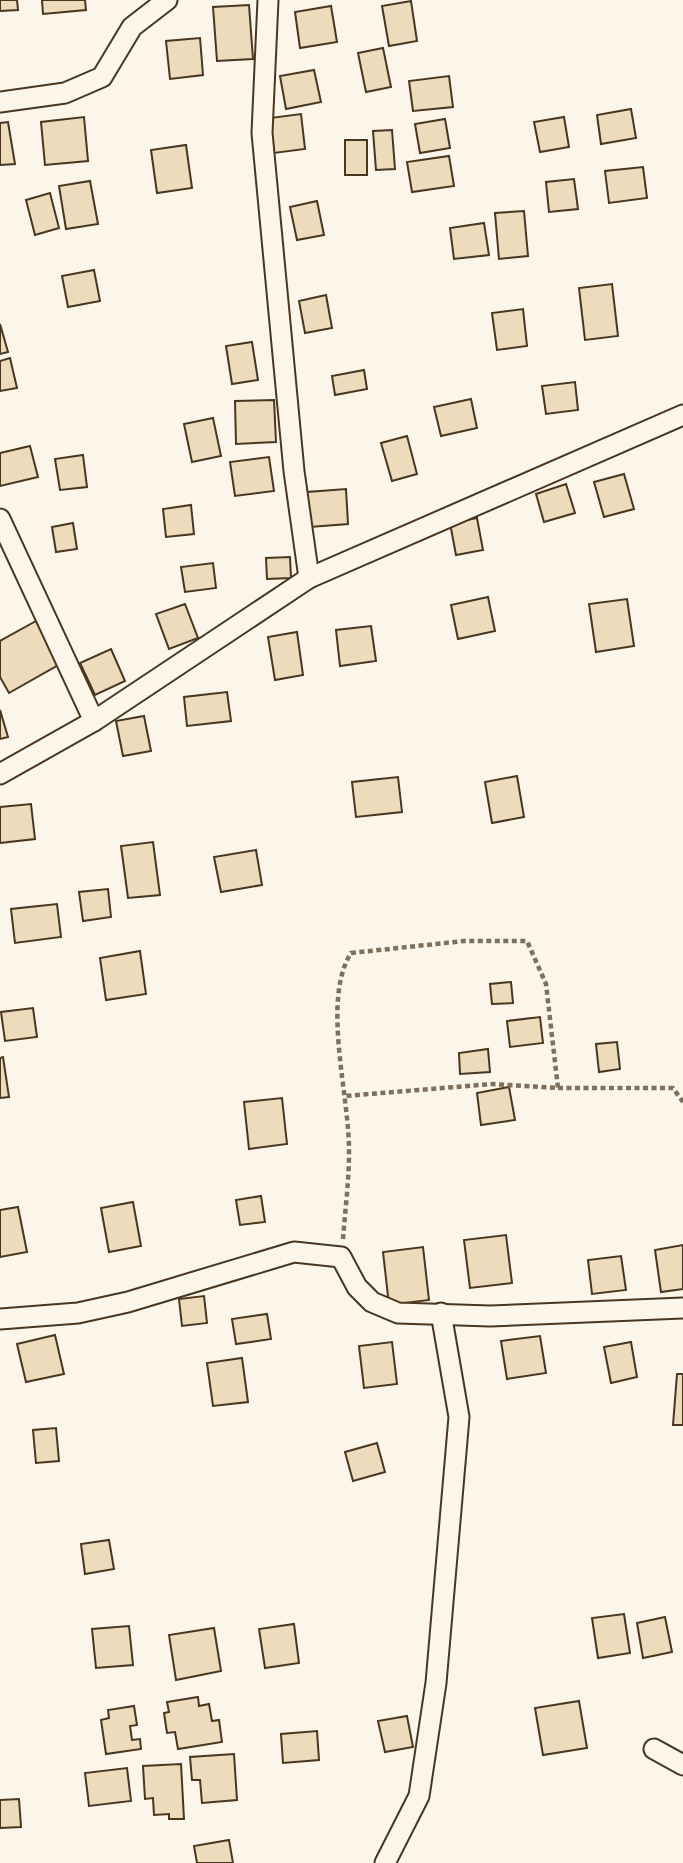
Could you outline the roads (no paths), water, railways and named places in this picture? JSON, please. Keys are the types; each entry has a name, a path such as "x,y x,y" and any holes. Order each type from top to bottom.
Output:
{"street":[{"path":"0,102 65,93 102,77 132,27 167,0"},
{"path":"268,0 262,132 294,471 309,578"},
{"path":"0,774 94,721 309,578 683,415"},
{"path":"0,519 94,721"},
{"path":"0,1319 78,1313 128,1303 294,1252 341,1257 357,1287 372,1302 398,1313 490,1315 683,1308"},
{"path":"385,1863 419,1796 436,1682 459,1417 441,1313"},
{"path":"653,1749 683,1765"}]}
